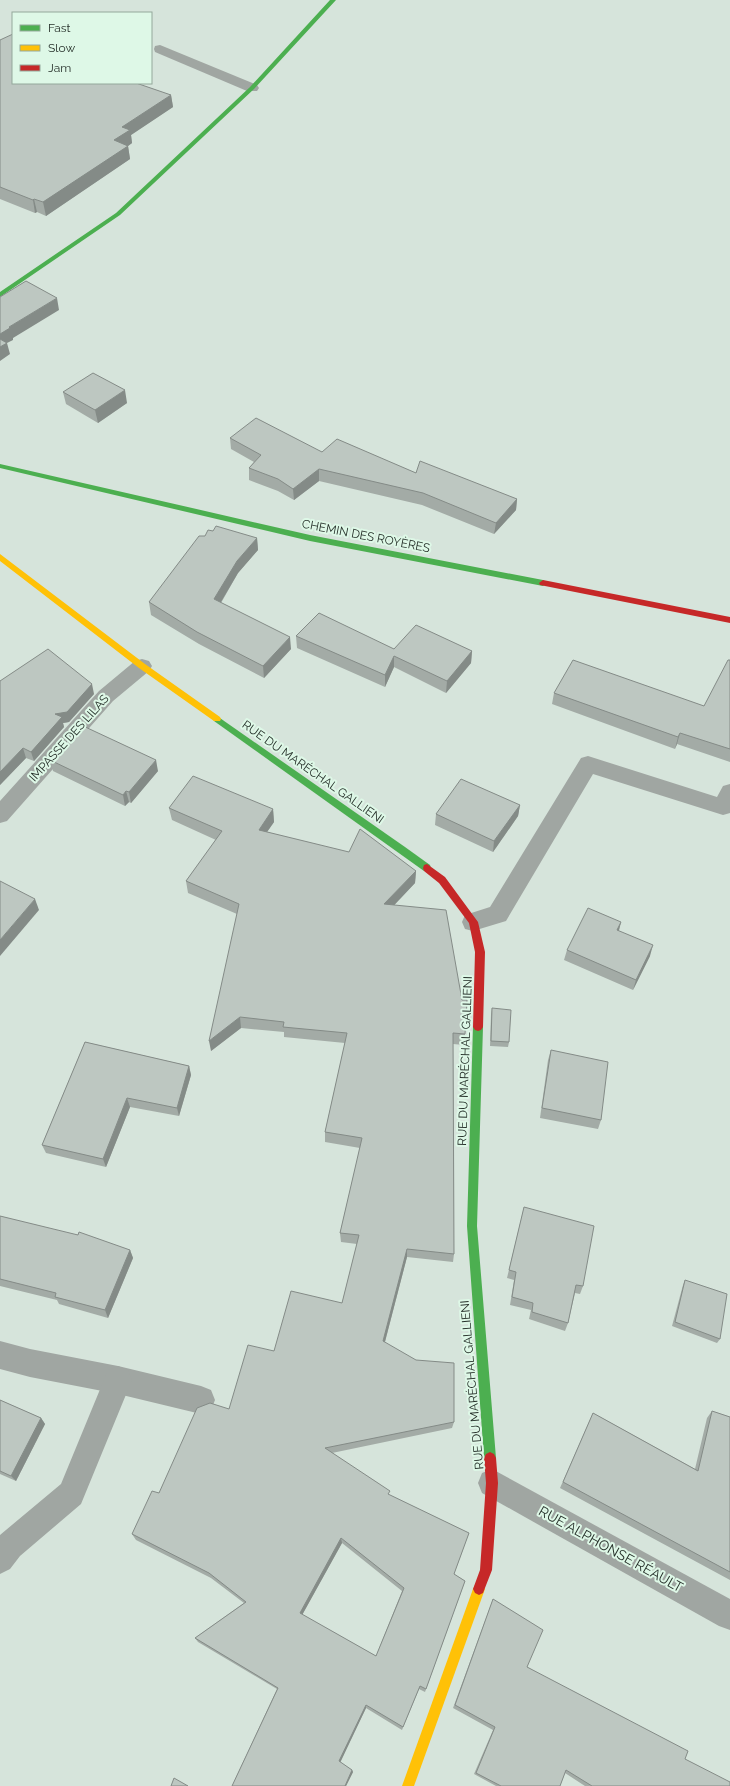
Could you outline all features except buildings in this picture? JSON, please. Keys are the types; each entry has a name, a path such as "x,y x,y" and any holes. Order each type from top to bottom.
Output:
{"street":[{"path":"0,295 118,214 252,88 333,0"},
{"path":"160,49 252,88"},
{"name":"CHEMIN DES ROYÈRES","path":"0,466 310,538 730,620"},
{"name":"RUE DU MARÉCHAL GALLIENI","path":"0,557 142,666 402,849 442,880 473,922 480,952 472,1226 492,1483 486,1570 408,1786"},
{"name":"IMPASSE DES LILAS","path":"0,815 106,696 142,666"},
{"path":"473,922 498,914 588,764 728,805"},
{"path":"0,1355 30,1363 118,1380 201,1400"},
{"path":"0,1559 10,1546 71,1494 118,1380"},
{"name":"RUE ALPHONSE RÉAULT","path":"492,1483 730,1615"}],"traffic: fast":[{"path":"0,295 118,214 252,88 333,0"},
{"path":"0,466 310,538 543,583"},
{"path":"217,719 427,868"},
{"path":"478,1027 472,1226 490,1458"}],"traffic: slow":[{"path":"0,557 142,666 217,719"},
{"path":"408,1786 479,1589"}],"traffic: jam":[{"path":"543,583 730,620"},
{"path":"427,868 442,880 473,922 480,952 478,1027"},
{"path":"479,1589 486,1570 492,1483 490,1458"}]}
